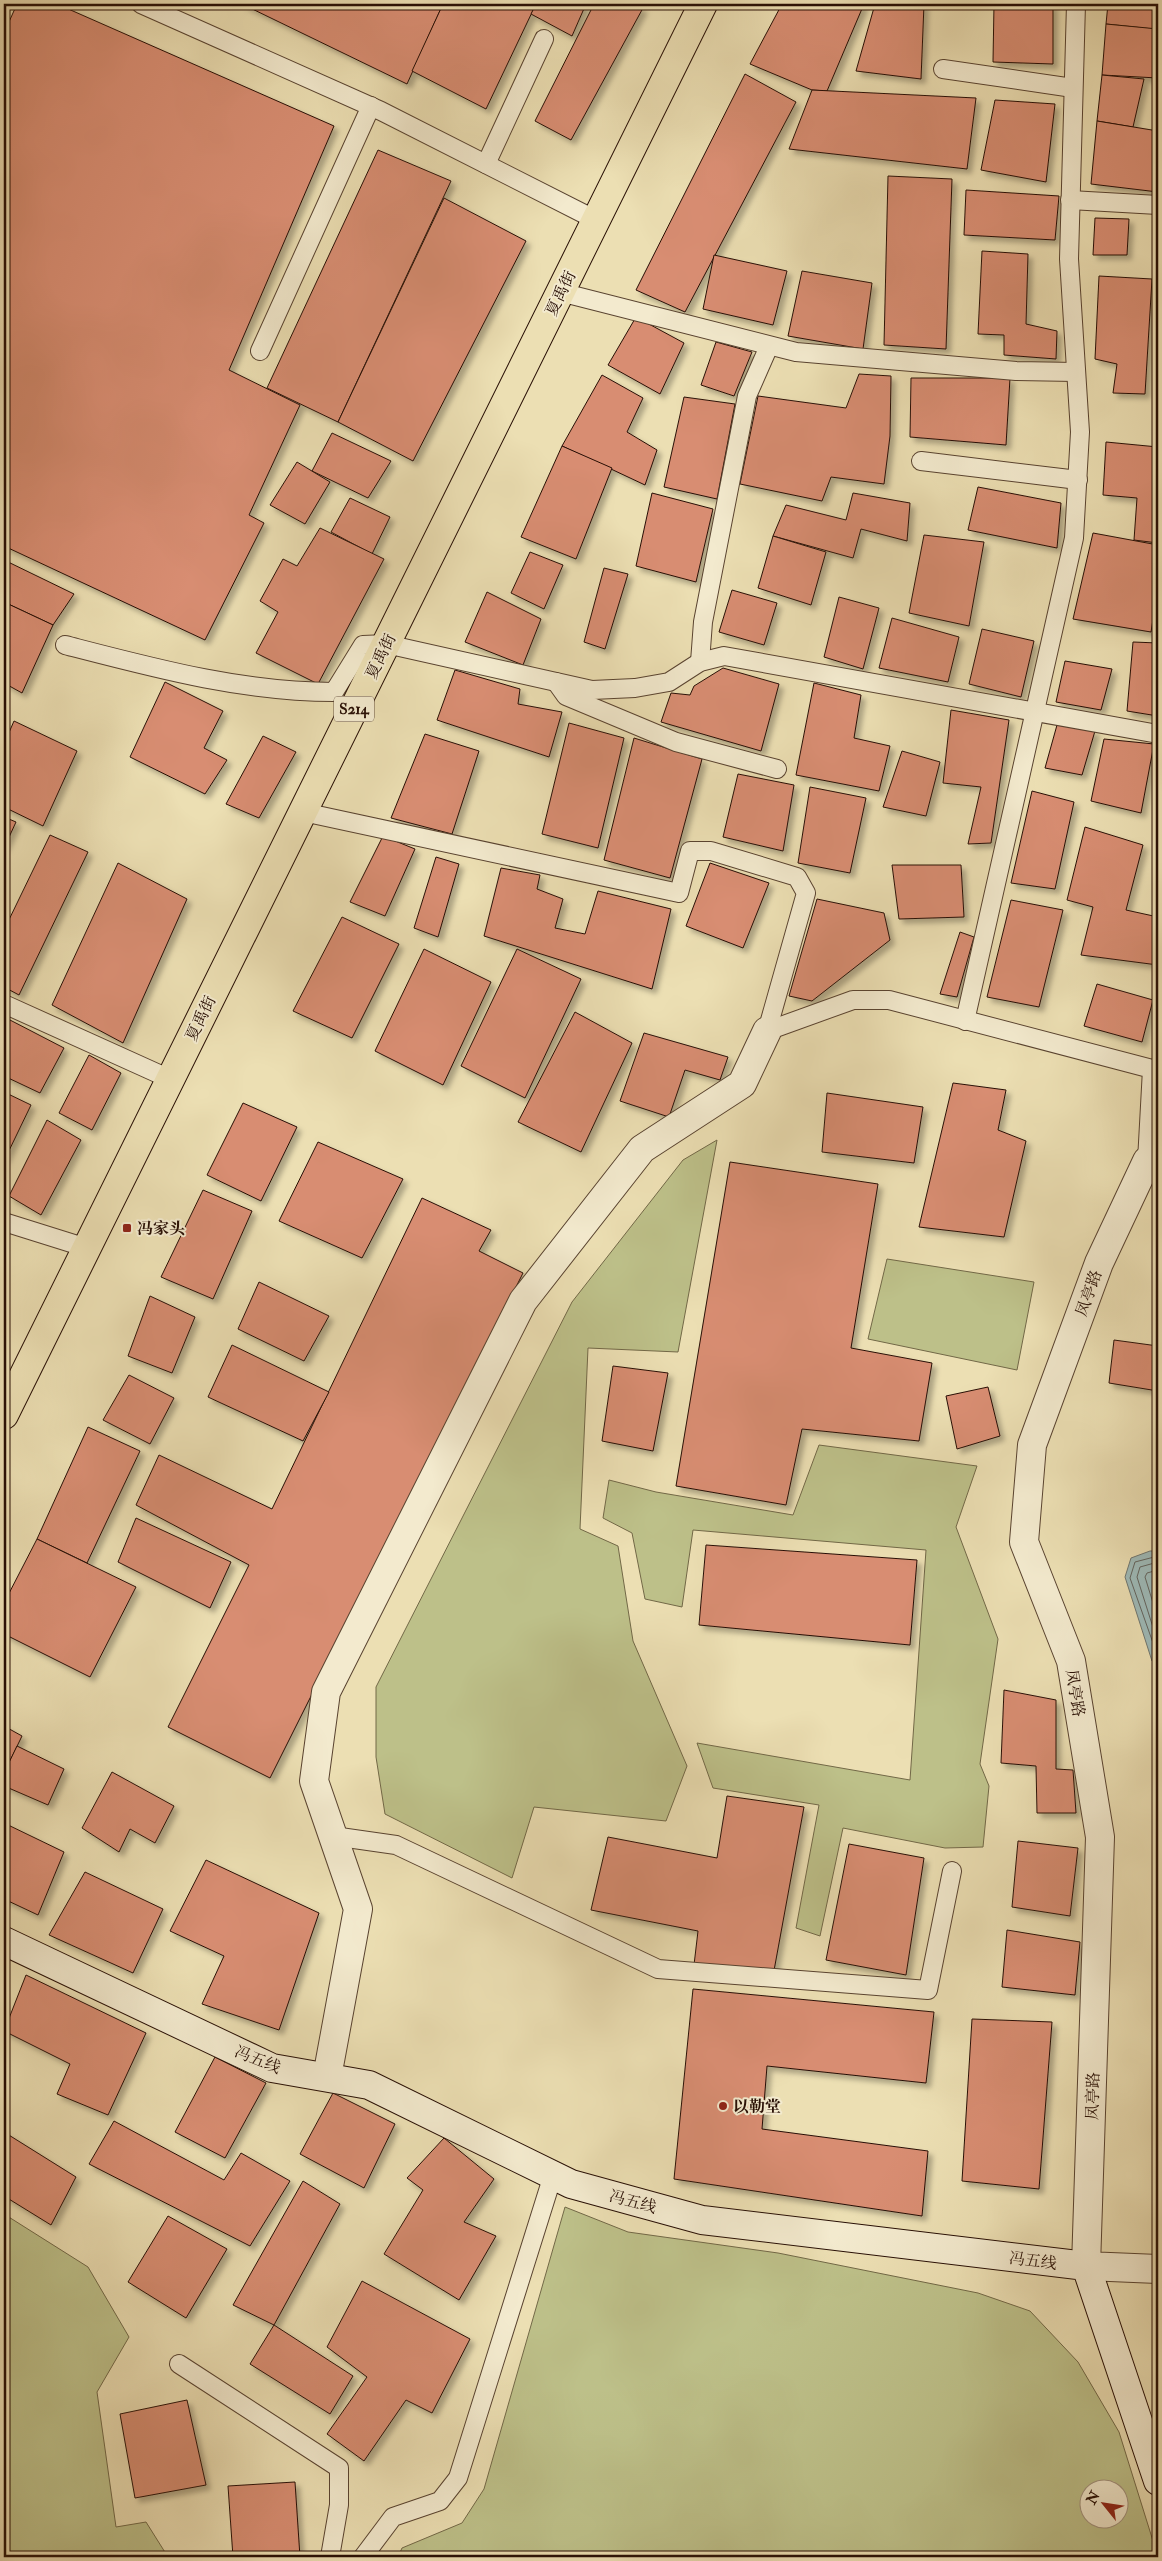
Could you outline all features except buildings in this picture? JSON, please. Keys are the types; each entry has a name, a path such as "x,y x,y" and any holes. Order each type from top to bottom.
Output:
{"main road":[{"name":"夏禹街","path":"6,1405 87,1248 703,4"}],"street":[{"path":"326,2077 358,1909 314,1781 326,1692 523,1302 642,1149 742,1084 767,1031"},
{"name":"凤亭路","path":"1086,2266 1100,1837 1071,1661 1024,1542 1032,1445 1099,1263 1153,1161"},
{"name":"冯五线","path":"4,1941 272,2068 369,2085 571,2184 702,2220 1086,2266 1158,2269"},
{"path":"1086,2266 1158,2481"}],"lane":[{"path":"141,4 371,106 596,220"},
{"path":"965,1021 1074,538 1080,432 1069,259 1076,4"},
{"path":"486,164 544,39"},
{"path":"943,69 1073,88"},
{"path":"260,351 371,106"},
{"path":"1070,200 1158,205"},
{"path":"560,292 796,352 1007,370 1076,372"},
{"path":"700,662 704,622 747,396 769,346"},
{"path":"921,461 1078,480"},
{"path":"66,645 194,678 295,692 334,692 363,644 386,644 592,690 635,688 669,682 700,662 724,656 1158,734"},
{"path":"556,682 566,696 676,742 777,769"},
{"path":"302,812 679,893 690,852 711,851 798,877 806,893 767,1031"},
{"path":"767,1031 853,1000 888,1000 1152,1069 1153,1161"},
{"path":"4,1004 170,1079"},
{"path":"4,1222 87,1248"},
{"path":"333,1836 396,1845 658,1969 928,1990 952,1871"},
{"path":"363,2557 393,2517 440,2500 458,2478 553,2175"},
{"path":"179,2364 339,2468 339,2505 330,2557"}],"green space":[{"path":"717,1140 678,1352 588,1348 580,1529 618,1546 633,1641 687,1766 666,1821 534,1807 512,1878 385,1814 376,1757 376,1687 572,1302 683,1160"},
{"path":"887,1259 1034,1282 1017,1370 868,1339"},
{"path":"819,1445 977,1466 956,1527 998,1639 980,1764 989,1786 983,1847 945,1848 843,1828 820,1936 796,1928 819,1805 713,1788 697,1743 910,1780 926,1550 693,1530 682,1607 645,1599 632,1533 603,1518 609,1480 656,1492 793,1515"},
{"path":"565,2207 628,2232 778,2253 978,2293 1030,2311 1078,2362 1119,2432 1158,2557 398,2557 402,2548 462,2523 484,2489"},
{"path":"4,2214 88,2267 129,2337 97,2392 116,2527 146,2522 168,2557 4,2557"}],"water":[{"path":"1150,1551 1158,1551 1158,1662 1152,1661 1125,1577 1131,1558"}],"place":[{"name":"冯家头","path":"127,1228"},
{"name":"以勒堂","path":"723,2106"}]}
